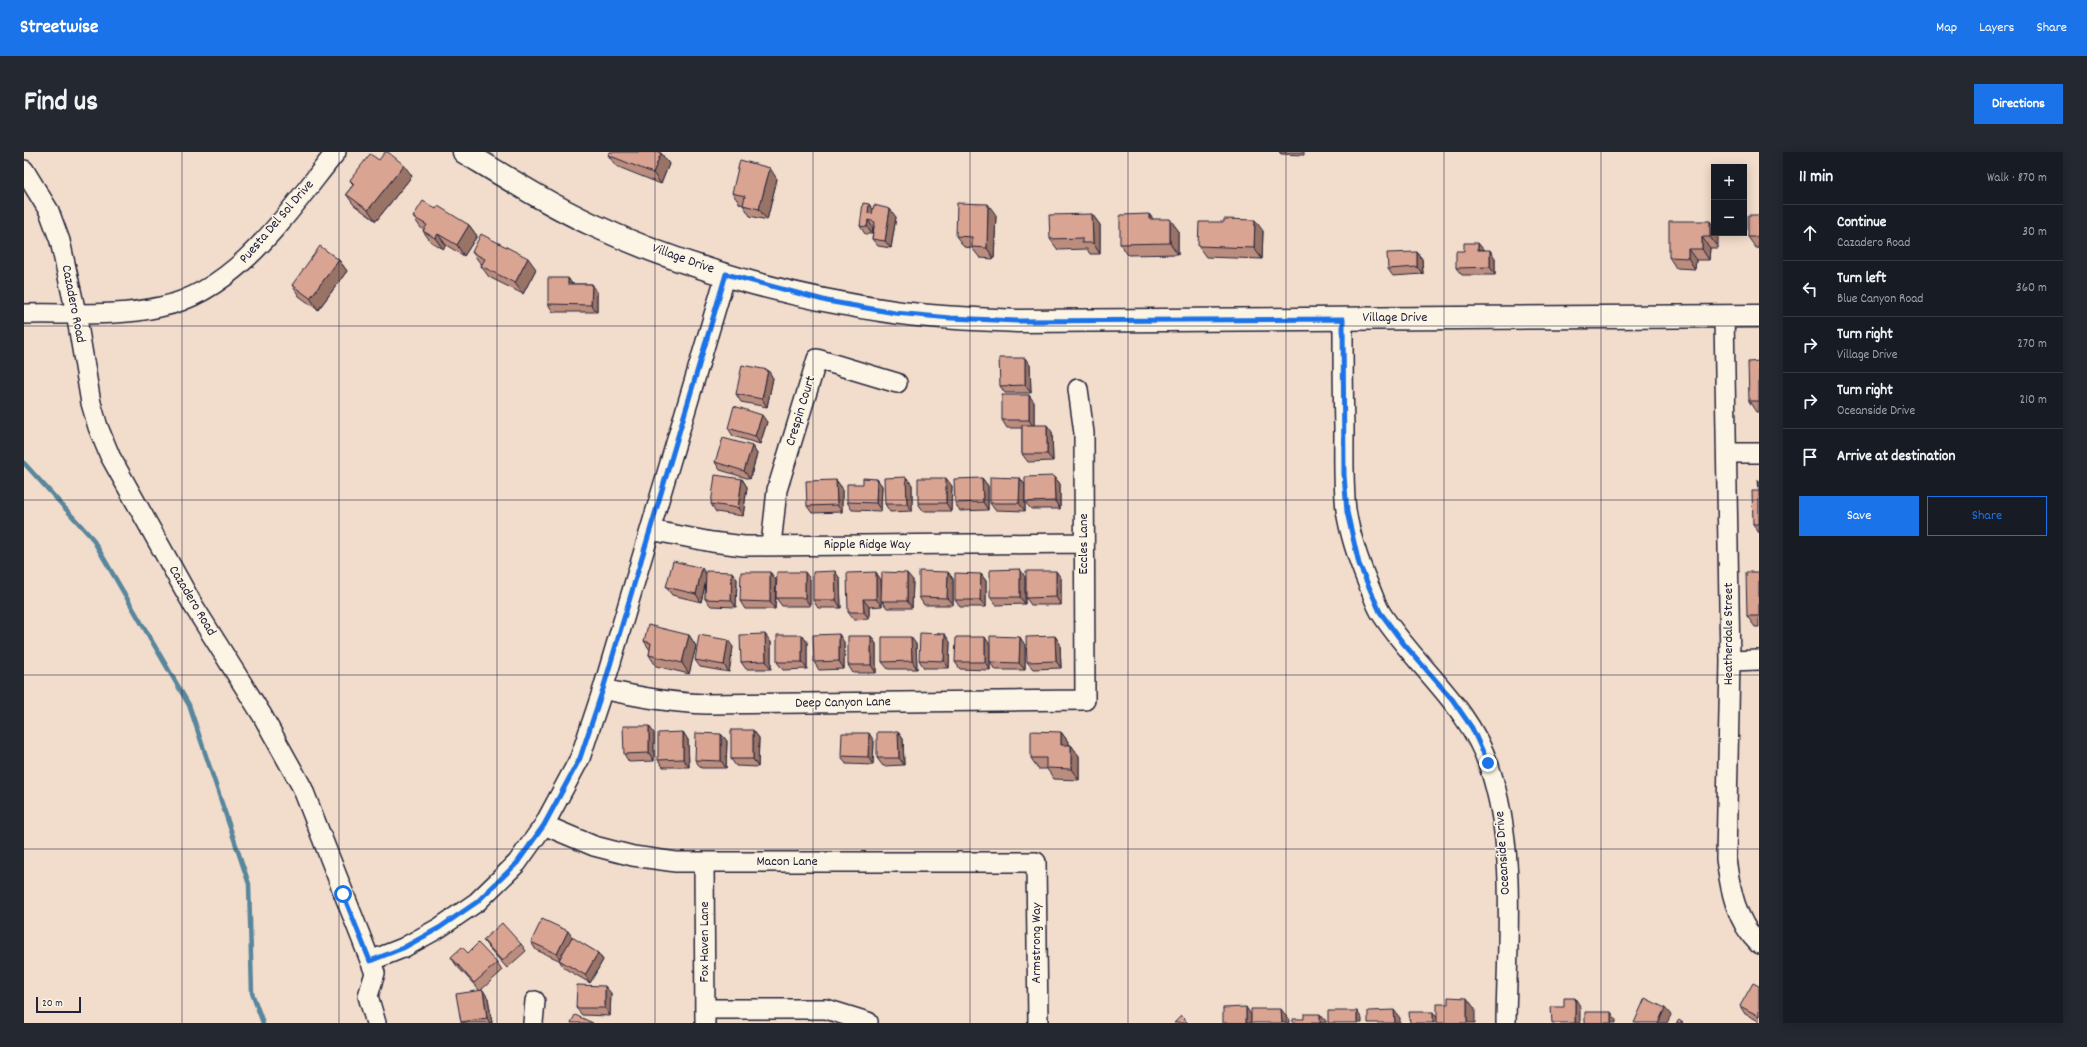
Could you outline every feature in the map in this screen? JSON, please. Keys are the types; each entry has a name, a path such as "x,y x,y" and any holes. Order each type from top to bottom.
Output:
{"main road":[{"name":"Village Drive","path":"464,152 535,196 594,225 649,247 726,274 827,301 895,313 951,318 1017,321 1759,316"}],"street":[{"name":"Puesta Del Sol Drive","path":"24,314 129,312 162,307 193,296 218,283 239,266 258,246 336,152"},
{"name":"Cazadero Road","path":"24,170 48,211 60,240 76,313 91,403 98,427 110,456 193,604 262,715 302,787 375,973 368,996 376,1023"},
{"path":"370,961 403,948 439,928 477,902 517,863 544,825 580,758 603,689 726,274"},
{"name":"Heatherdale Street","path":"1724,316 1730,660 1726,859 1730,888 1740,915 1759,944"},
{"name":"Oceanside Drive","path":"1343,319 1344,475 1347,512 1359,564 1380,612 1403,643 1452,699 1472,728 1488,763 1497,792 1504,825 1508,868 1506,1023"},
{"name":"Crespin Court","path":"770,545 777,490 817,359 898,383"},
{"name":"Eccles Lane","path":"1078,389 1084,433 1085,700"},
{"path":"1727,453 1759,453"},
{"name":"Ripple Ridge Way","path":"650,530 712,542 744,546 1084,543"},
{"path":"1730,660 1759,660"},
{"name":"Deep Canyon Lane","path":"603,689 654,700 707,704 1085,700"},
{"name":"Macon Lane","path":"544,825 594,846 633,856 676,862 1036,862"},
{"name":"Fox Haven Lane","path":"704,862 706,1016"},
{"name":"Armstrong Way","path":"1036,862 1038,1023"},
{"path":"533,1023 535,1001"},
{"path":"706,1016 826,1010 868,1022"}],"building":[{"path":"385,152 388,152 404,165 368,210 346,194 354,184 350,180 370,154 379,160"},
{"path":"610,152 661,153 653,173 608,155"},
{"path":"740,160 770,168 759,209 743,205 745,196 732,193"},
{"path":"423,201 436,209 438,206 469,225 457,245 438,234 435,238 423,231 427,225 413,217"},
{"path":"863,203 869,204 868,213 872,214 874,205 890,209 885,241 872,239 875,222 868,220 867,227 860,226"},
{"path":"957,203 988,204 987,248 972,247 972,237 956,236"},
{"path":"1092,214 1093,243 1082,243 1082,238 1050,239 1049,215"},
{"path":"1149,214 1149,219 1170,219 1170,243 1120,244 1120,215"},
{"path":"1748,215 1759,215 1759,249 1758,237 1748,237"},
{"path":"1224,219 1255,220 1254,248 1198,246 1199,222 1224,222"},
{"path":"1669,221 1710,221 1710,237 1702,237 1702,249 1688,249 1688,258 1669,257"},
{"path":"481,234 528,258 515,283 481,266 485,259 472,252"},
{"path":"1464,243 1478,243 1478,250 1490,250 1490,267 1456,268 1456,251 1464,251"},
{"path":"320,246 339,260 310,298 292,285"},
{"path":"1417,252 1417,267 1388,269 1387,253"},
{"path":"548,278 568,278 568,284 592,284 591,305 548,304"},
{"path":"999,358 1025,358 1025,385 1000,386"},
{"path":"1759,361 1759,401 1749,401 1748,362"},
{"path":"742,365 768,370 762,399 736,394"},
{"path":"1002,395 1029,395 1029,420 1002,420"},
{"path":"734,406 762,415 755,436 728,428"},
{"path":"1022,425 1047,425 1047,454 1022,454"},
{"path":"723,438 752,446 744,471 715,462"},
{"path":"715,475 742,479 738,508 711,504"},
{"path":"1054,476 1055,501 1025,502 1025,477"},
{"path":"906,477 907,504 885,504 884,478"},
{"path":"990,477 1020,478 1019,503 990,503"},
{"path":"863,478 877,479 876,503 847,502 847,484 863,484"},
{"path":"918,478 946,478 946,503 918,503"},
{"path":"982,478 983,502 955,503 954,479"},
{"path":"836,480 837,505 807,506 806,481"},
{"path":"1752,491 1759,491 1759,524 1753,524"},
{"path":"673,561 702,568 696,594 666,587"},
{"path":"1020,569 1020,597 990,597 990,570"},
{"path":"706,571 732,572 731,600 705,599"},
{"path":"835,571 836,600 813,600 813,572"},
{"path":"919,571 948,572 947,598 919,597"},
{"path":"1026,571 1056,571 1056,597 1026,598"},
{"path":"741,572 770,572 770,602 740,601"},
{"path":"777,572 805,572 805,598 776,598"},
{"path":"876,572 876,599 863,599 864,612 848,612 847,573"},
{"path":"882,572 907,573 907,601 881,601"},
{"path":"1746,572 1759,572 1759,616 1747,616"},
{"path":"955,573 981,574 980,600 955,600"},
{"path":"648,625 689,635 682,663 649,655 651,643 644,641"},
{"path":"920,633 945,634 944,661 919,660"},
{"path":"765,634 766,661 741,662 740,635"},
{"path":"839,634 839,661 814,662 813,635"},
{"path":"699,635 728,640 724,665 695,660"},
{"path":"777,635 802,635 802,662 777,662"},
{"path":"848,636 871,636 871,665 848,665"},
{"path":"990,636 1020,637 1019,663 990,662"},
{"path":"1055,636 1056,661 1027,662 1026,637"},
{"path":"882,637 911,637 912,661 882,662"},
{"path":"956,637 985,637 985,662 955,662"},
{"path":"623,726 649,726 649,753 624,754"},
{"path":"731,730 753,730 753,759 731,759"},
{"path":"1031,731 1061,732 1061,745 1071,745 1071,769 1046,768 1046,758 1031,758"},
{"path":"683,732 683,759 658,760 658,733"},
{"path":"877,732 898,732 899,758 877,758"},
{"path":"696,733 721,734 721,761 695,760"},
{"path":"842,733 869,733 868,757 841,756"},
{"path":"542,919 568,931 557,954 531,942"},
{"path":"502,923 521,944 502,961 483,940"},
{"path":"572,937 598,953 585,975 559,960"},
{"path":"478,943 497,963 474,983 451,957 462,947 468,953"},
{"path":"1753,983 1759,986 1759,1016 1740,1006"},
{"path":"577,985 605,986 605,1008 576,1008"},
{"path":"483,990 487,1018 461,1022 456,994"},
{"path":"1448,997 1467,998 1467,1023 1437,1023 1437,1004 1448,1004"},
{"path":"1564,998 1575,998 1575,1023 1552,1023 1551,1007 1564,1007"},
{"path":"1645,998 1665,1008 1658,1023 1634,1023"},
{"path":"1246,1007 1246,1023 1223,1023 1223,1008"},
{"path":"1251,1009 1281,1009 1282,1023 1251,1023"},
{"path":"1394,1010 1395,1023 1368,1023 1368,1011"},
{"path":"1328,1011 1357,1011 1357,1023 1328,1023"},
{"path":"1409,1012 1433,1012 1433,1023 1410,1023"},
{"path":"1585,1012 1611,1012 1611,1023 1585,1023"},
{"path":"1304,1014 1320,1014 1320,1023 1293,1023 1293,1019 1304,1019"},
{"path":"575,1015 593,1023 571,1023"},
{"path":"1181,1016 1188,1023 1174,1023"},
{"path":"1679,1020 1683,1023 1676,1023"}],"waterway":[{"path":"24,463 92,538 189,705 249,884 252,993 263,1023"}],"route":[{"path":"343,894 370,961 403,948 439,928 477,902 517,863 544,825 580,758 603,689 726,274 827,301 895,313 951,318 1017,321 1343,319 1344,475 1347,512 1359,564 1380,612 1403,643 1452,699 1472,728 1488,763"}]}
